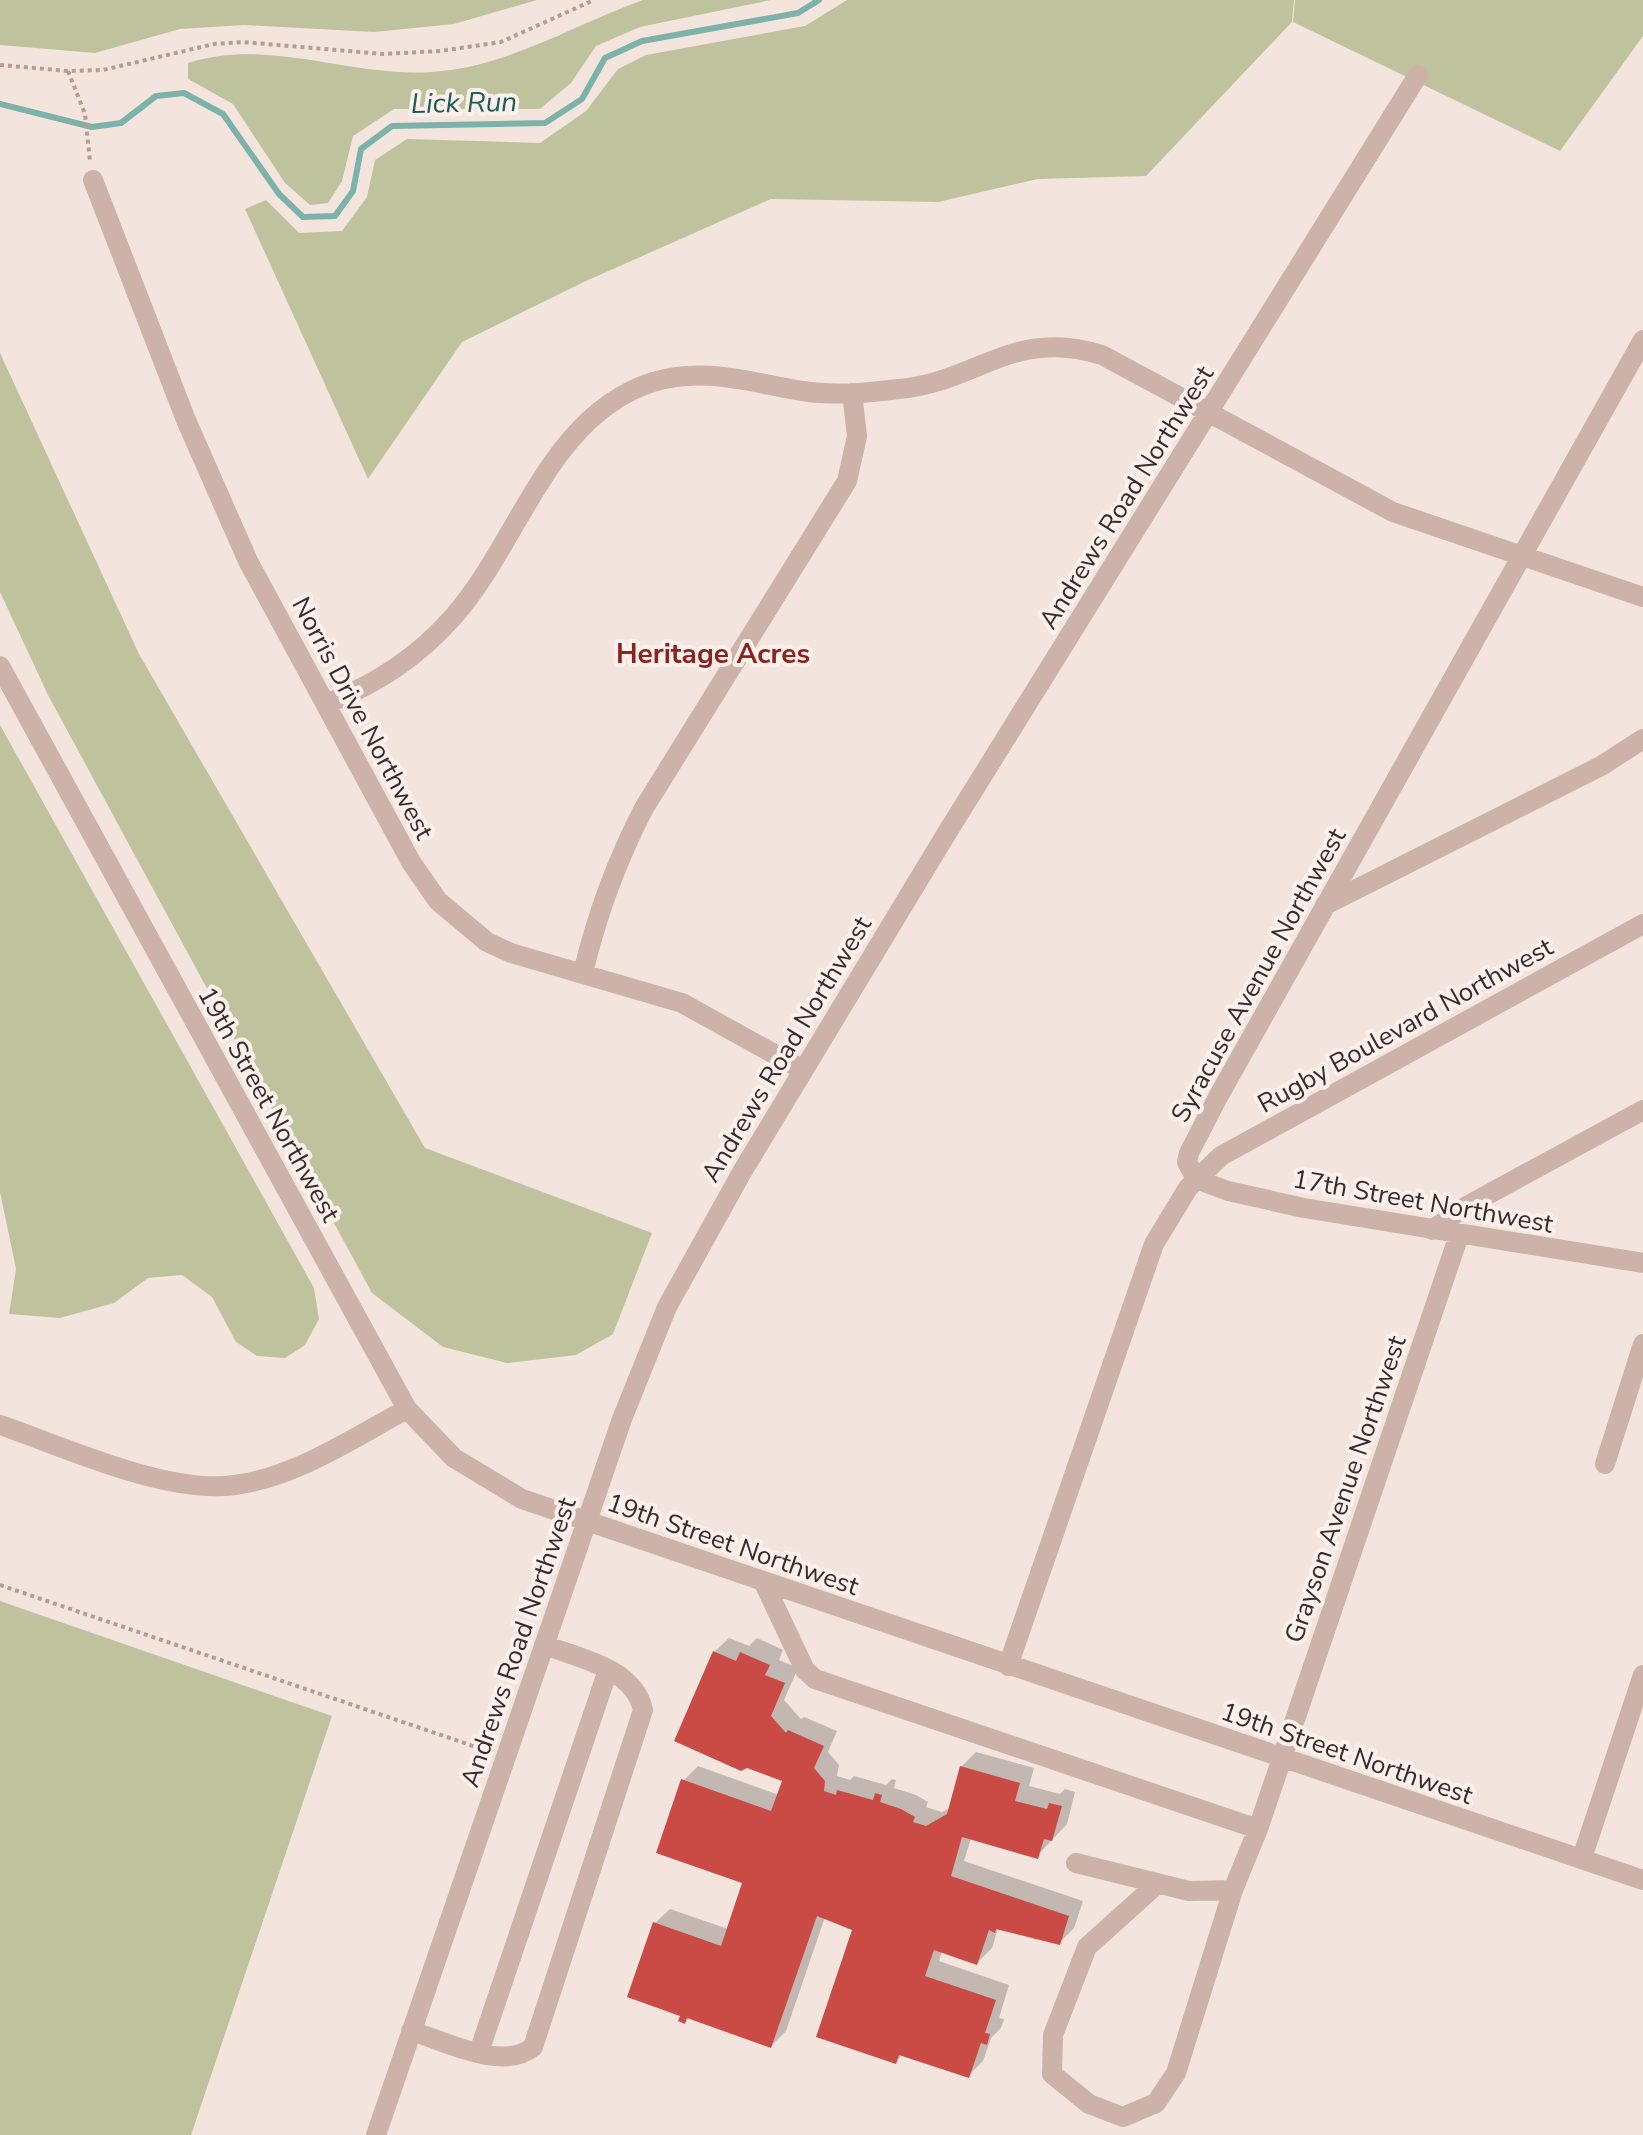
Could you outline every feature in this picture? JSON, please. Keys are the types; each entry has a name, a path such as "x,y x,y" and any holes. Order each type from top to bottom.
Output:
{"street":[{"name":"Andrews Road Northwest","path":"376,2135 587,1522 667,1307 803,1070 1418,75"},
{"name":"Norris Drive Northwest","path":"93,180 186,420 248,561 411,862 438,901 461,923 499,948 682,1003 803,1070"},
{"name":"Syracuse Avenue Northwest","path":"1196,1179 1187,1162 1189,1153 1643,340"},
{"path":"326,704 367,687 429,642 487,572 562,452 585,423 625,393 669,379 716,374 803,391 852,393 922,385 1024,349 1049,345 1078,348 1102,355 1393,512 1643,597"},
{"path":"583,973 598,908 618,857 644,808 847,481 857,436 852,393"},
{"name":"19th Street Northwest","path":"0,666 407,1409 454,1458 486,1481 522,1499 1643,1880"},
{"path":"1325,905 1587,773 1643,739"},
{"name":"Rugby Boulevard Northwest","path":"1196,1179 1242,1143 1317,1105 1643,924"},
{"path":"1432,1230 1465,1207 1643,1110"},
{"path":"1008,1666 1154,1244 1169,1215 1196,1179"},
{"name":"17th Street Northwest","path":"1196,1179 1260,1199 1459,1235 1643,1263"},
{"name":"Grayson Avenue Northwest","path":"1157,1884 1087,1947 1053,2035 1052,2074 1089,2104 1123,2117 1156,2103 1176,2073 1233,1890 1258,1829 1459,1235"},
{"path":"1605,1464 1643,1344"},
{"path":"0,1425 145,1475 211,1487 273,1476 312,1460 407,1409"},
{"path":"1622,1412 1643,1415"},
{"path":"763,1581 805,1670 815,1679 1258,1829"},
{"path":"411,2031 508,2058 533,2047 641,1724 640,1696 616,1673 544,1645"},
{"path":"479,2052 608,1670"},
{"path":"1582,1858 1643,1675"},
{"path":"1076,1863 1189,1891 1233,1890"}],"path":[{"path":"0,65 68,71 103,70 214,44 243,42 383,54 440,51 501,42 594,0"},
{"path":"68,71 85,114 88,139"},
{"path":"0,1585 505,1757"}],"green space":[{"path":"0,0 537,0 454,24 374,32 244,25 180,29 95,53 0,45"},
{"path":"643,0 771,0 640,27 596,46 571,83 540,109 394,109 353,136 342,181 328,203 310,205 285,183 233,104 188,79 188,63 219,56 251,54 410,72 469,67 520,51"},
{"path":"847,0 1294,0 1292,22 1146,176 1038,179 938,202 771,199 586,281 462,342 368,479 245,209 266,200 299,233 342,231 367,197 375,160 407,139 540,143 586,111 618,69 646,55 805,26"},
{"path":"1295,0 1643,0 1643,36 1560,151 1293,22"},
{"path":"0,353 139,654 425,1148 652,1233 613,1334 576,1355 507,1363 443,1347 372,1293 48,695 0,592"},
{"path":"0,725 314,1288 319,1319 305,1345 285,1358 257,1356 236,1342 212,1297 182,1275 148,1278 114,1303 60,1318 9,1314 16,1269 0,1192"},
{"path":"0,1601 332,1716 191,2135 0,2135"}],"building":[{"path":"713,1651 736,1661 740,1652 770,1665 765,1675 785,1683 771,1716 786,1733 788,1730 824,1746 814,1768 825,1781 824,1791 836,1795 837,1790 873,1800 875,1793 882,1795 880,1802 901,1809 915,1817 913,1822 926,1826 947,1814 960,1766 1020,1783 1015,1801 1047,1809 1049,1803 1062,1806 1052,1841 1044,1839 1038,1859 962,1837 951,1876 1069,1916 1060,1945 996,1929 995,1933 989,1930 977,1965 934,1950 925,1976 996,2000 985,2033 990,2034 987,2045 981,2043 969,2078 899,2055 896,2064 816,2037 852,1930 817,1916 771,2048 687,2018 685,2024 678,2021 680,2016 627,1997 653,1922 721,1946 742,1883 656,1853 681,1779 771,1811 782,1781 747,1768 741,1771 674,1741"}],"waterway":[{"name":"Lick Run","path":"0,104 92,127 121,123 156,96 184,93 223,114 279,194 303,217 335,216 353,191 361,149 392,126 545,123 582,99 605,58 642,41 798,13 819,0"}],"district":[{"name":"Heritage Acres","path":"713,653"}]}
